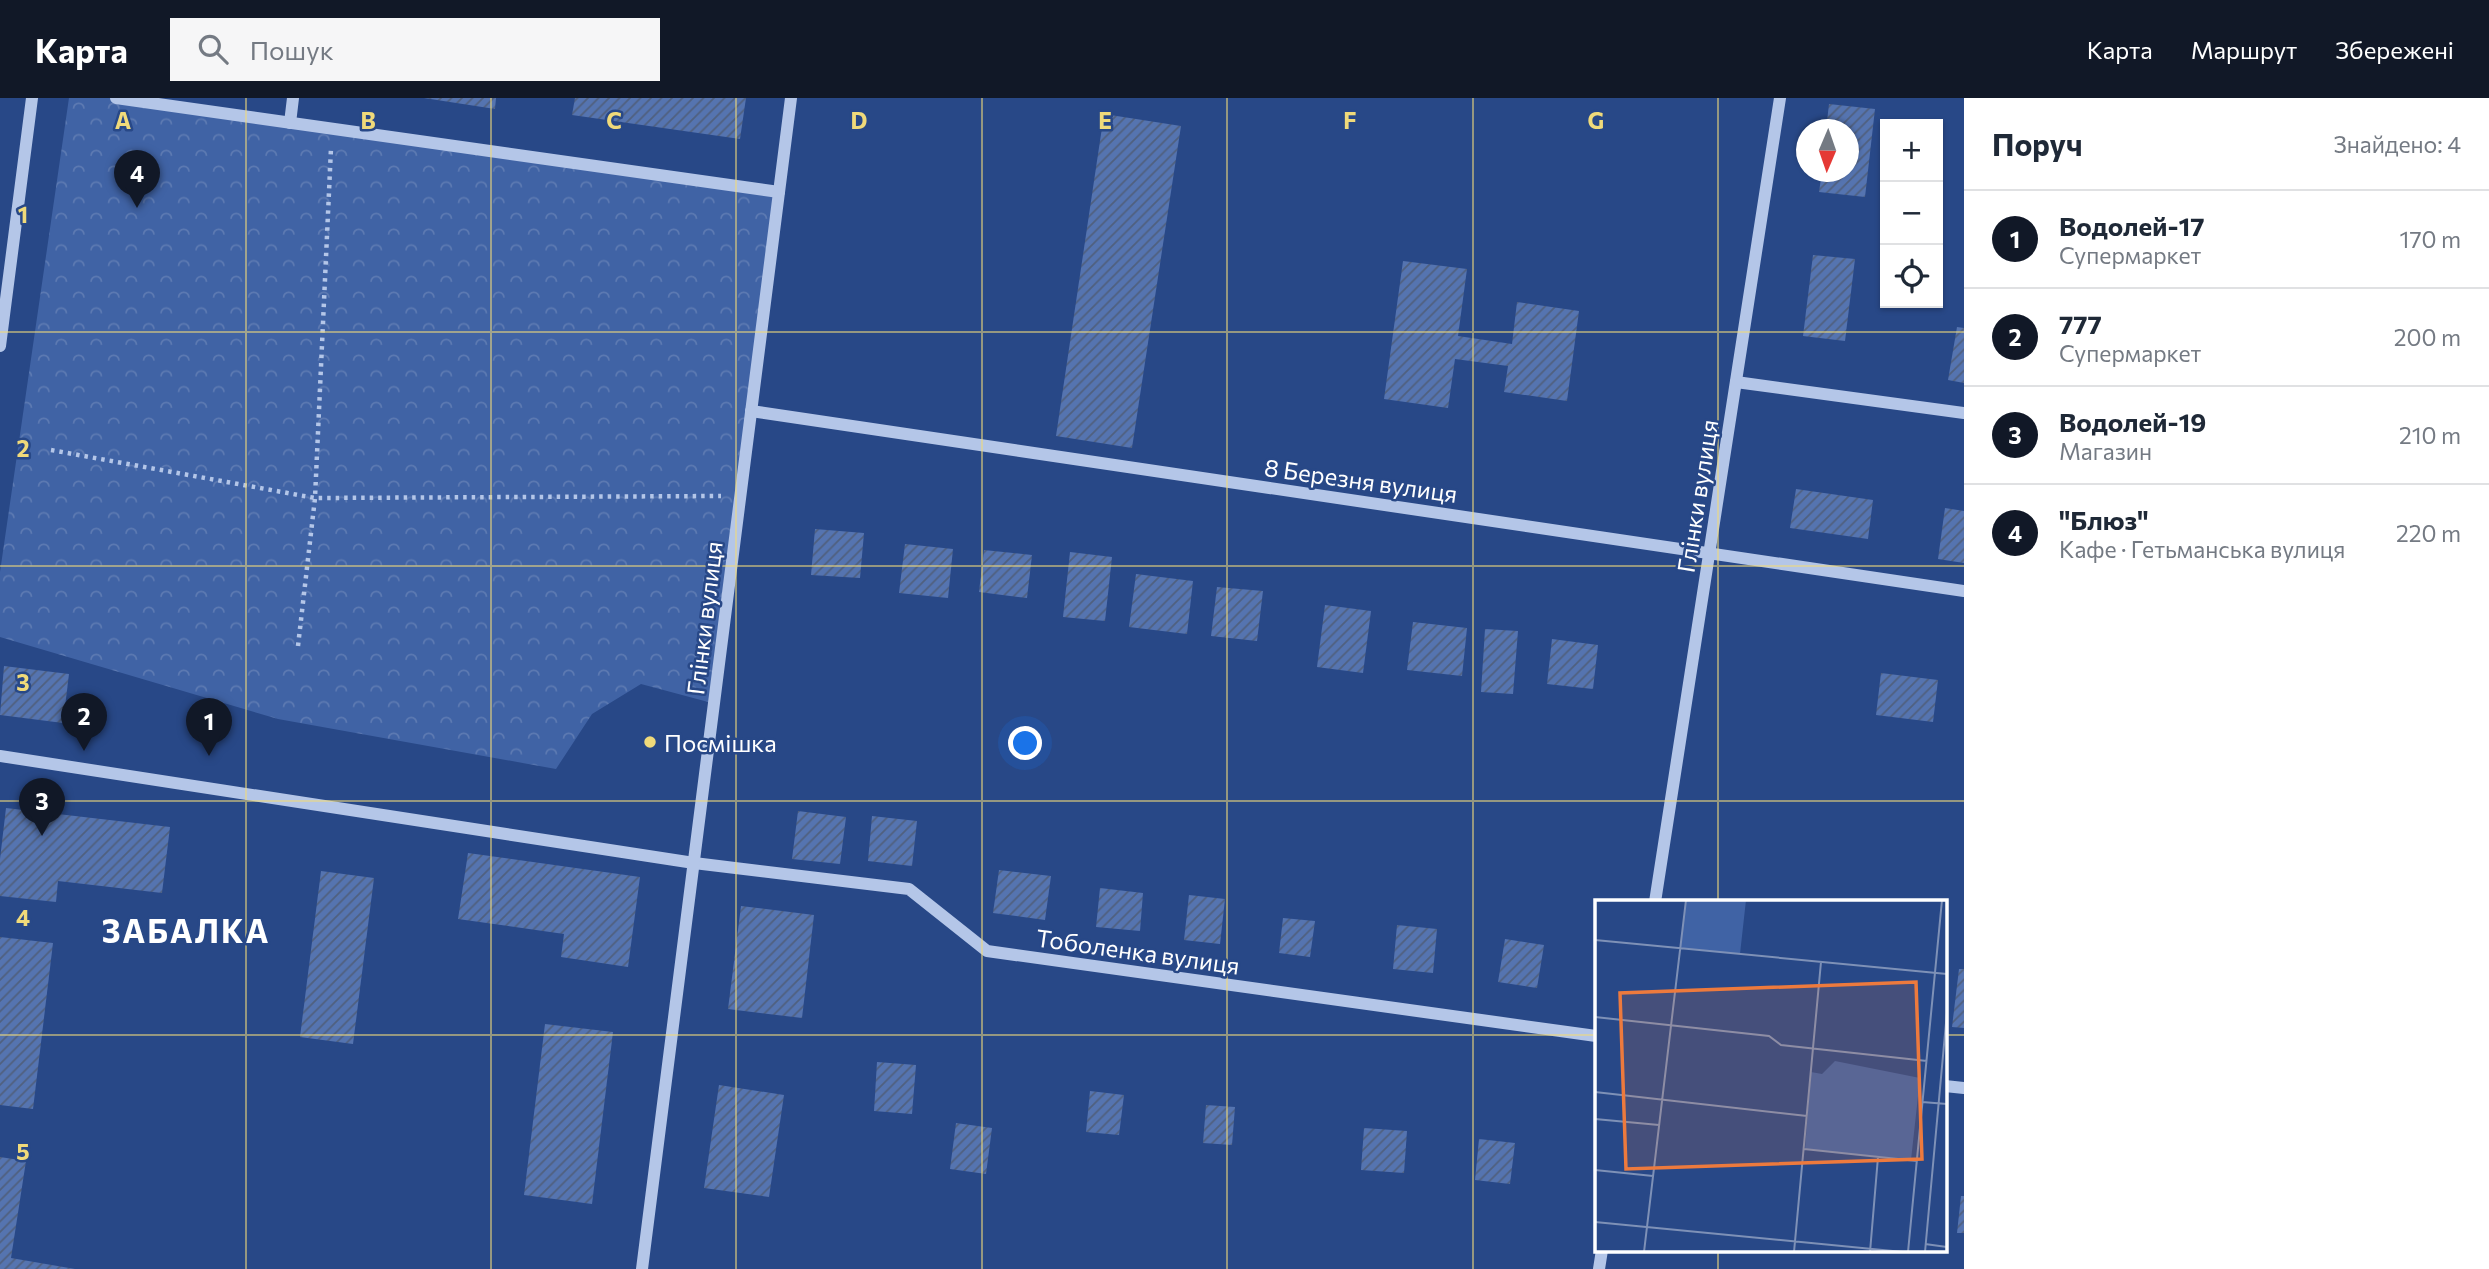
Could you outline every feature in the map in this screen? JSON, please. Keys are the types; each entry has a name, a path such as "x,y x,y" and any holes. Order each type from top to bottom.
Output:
{"street":[{"path":"0,346 32,98"},
{"path":"116,98 779,192"},
{"path":"290,123 293,98"},
{"name":"Глінки вулиця","path":"642,1269 791,98"},
{"name":"Глінки вулиця","path":"1656,900 1780,98"},
{"path":"1736,382 1964,413"},
{"name":"8 Березня вулиця","path":"751,411 1964,590"},
{"name":"Тоболенка вулиця","path":"0,756 694,863 909,889 988,951 1595,1036"},
{"path":"1946,1086 1964,1088"}],"path":[{"path":"298,646 315,498 332,129"},
{"path":"51,450 315,498 740,496"}],"green space":[{"path":"69,98 110,98 776,192 712,703 641,684 592,714 556,769 278,719 0,637 0,572"}],"building":[{"path":"424,98 496,98 495,109"},
{"path":"575,98 746,98 740,139 572,115"},
{"path":"1829,104 1875,109 1865,197 1819,192 1820,182 1859,182 1859,119 1827,119"},
{"path":"1104,114 1181,126 1132,448 1056,436"},
{"path":"1813,255 1855,259 1845,341 1803,336"},
{"path":"1403,261 1467,269 1458,336 1512,344 1517,302 1579,311 1567,401 1504,392 1508,366 1455,359 1448,408 1384,399"},
{"path":"1957,327 1964,328 1964,383 1948,380"},
{"path":"1796,489 1873,500 1868,539 1790,528"},
{"path":"1945,508 1964,511 1964,563 1938,559"},
{"path":"815,529 864,533 860,578 811,575"},
{"path":"905,544 953,549 948,598 899,593"},
{"path":"984,550 1032,555 1027,598 979,592"},
{"path":"1070,552 1112,557 1105,621 1063,617"},
{"path":"1136,574 1193,581 1187,634 1129,627"},
{"path":"1217,587 1263,591 1257,641 1211,636"},
{"path":"1325,605 1371,611 1363,673 1317,667"},
{"path":"1413,622 1467,628 1462,676 1407,670"},
{"path":"1485,629 1518,631 1513,694 1481,692"},
{"path":"1552,639 1598,645 1593,689 1547,684"},
{"path":"4,666 69,674 63,723 0,715"},
{"path":"1881,673 1938,680 1933,722 1876,715"},
{"path":"6,808 170,827 162,893 58,881 56,902 0,896 0,859"},
{"path":"798,811 846,817 840,864 792,859"},
{"path":"872,816 917,821 912,866 868,861"},
{"path":"468,853 640,877 628,967 561,957 564,934 458,919"},
{"path":"999,870 1051,876 1045,920 993,913"},
{"path":"321,871 374,878 353,1044 300,1037"},
{"path":"1100,888 1143,893 1140,931 1096,927"},
{"path":"1189,895 1225,899 1220,944 1184,940"},
{"path":"741,906 814,915 802,1018 728,1009"},
{"path":"1283,918 1315,921 1310,957 1279,953"},
{"path":"1397,925 1437,929 1433,973 1393,969"},
{"path":"0,937 53,943 33,1109 0,1105"},
{"path":"1505,939 1544,945 1537,988 1498,982"},
{"path":"1959,969 1964,969 1964,1028 1952,1027"},
{"path":"545,1024 613,1032 592,1204 524,1195"},
{"path":"877,1062 916,1065 912,1114 874,1111"},
{"path":"719,1085 784,1095 769,1197 704,1188"},
{"path":"1090,1091 1124,1095 1119,1135 1086,1132"},
{"path":"1206,1105 1235,1107 1232,1145 1203,1143"},
{"path":"956,1123 992,1128 986,1174 950,1169"},
{"path":"1364,1128 1407,1131 1404,1173 1361,1170"},
{"path":"1479,1139 1515,1143 1510,1184 1475,1180"},
{"path":"0,1157 26,1161 11,1258 75,1269 0,1269"},
{"path":"1961,1196 1964,1196 1964,1233 1957,1233"}],"place":[{"name":"\"Блюз\"","path":"137,208"},
{"name":"Посмішка","path":"650,742"},
{"name":"777","path":"84,751"},
{"name":"Водолей-17","path":"209,756"},
{"name":"Водолей-19","path":"42,836"}],"district":[{"name":"ЗАБАЛКА","path":"186,930"}]}
